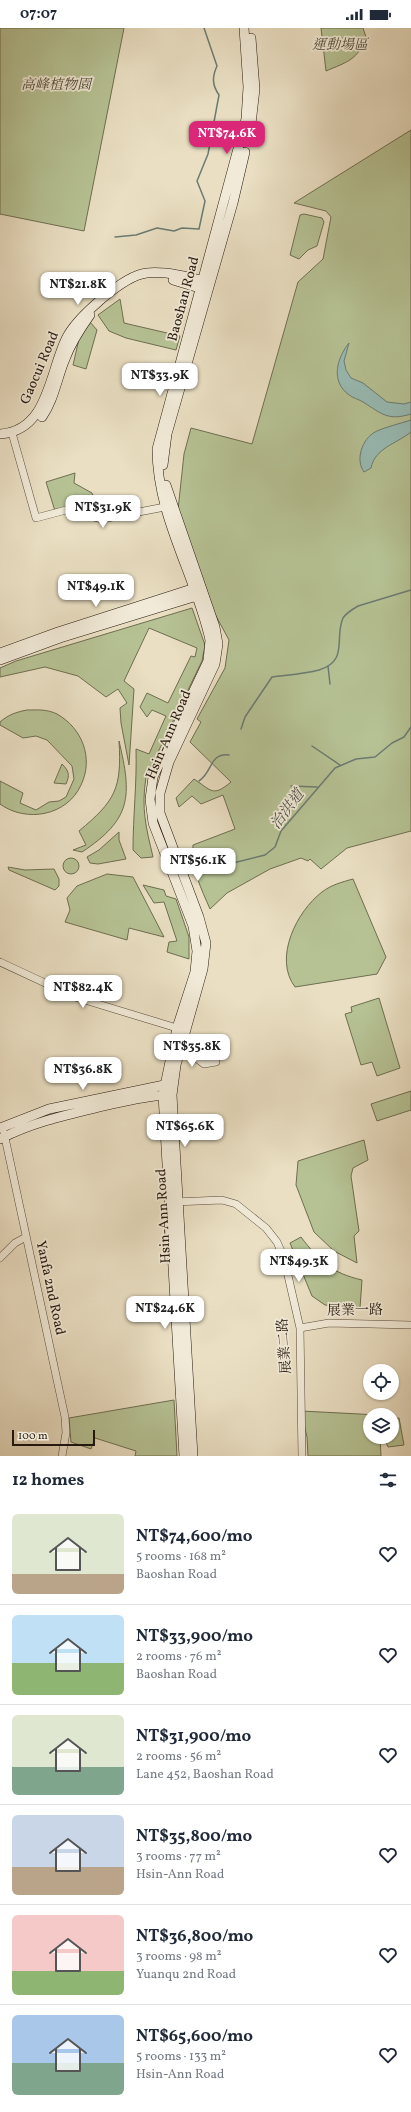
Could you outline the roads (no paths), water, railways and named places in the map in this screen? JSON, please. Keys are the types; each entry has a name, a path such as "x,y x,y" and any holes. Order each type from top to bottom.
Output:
{"street":[{"name":"Baoshan Road","path":"244,28 249,119"},
{"name":"Baoshan Road","path":"197,591 157,469 158,450 206,286 233,203 255,89 250,28"},
{"name":"Gaocui Road","path":"0,440 12,436 33,420 42,406 66,339 87,311 113,290 135,276 148,276 206,286"},
{"name":"Gaocui Road","path":"0,434 12,436"},
{"path":"12,436 36,518 66,510 102,519 169,506"},
{"path":"0,653 58,632 197,591"},
{"path":"0,660 197,591"},
{"name":"Hsin-Ann Road","path":"184,1456 168,1084 176,1028 195,972 197,951 196,938 153,823 150,799 153,777 208,661 210,651 208,629 197,591"},
{"name":"Hsin-Ann Road","path":"168,1084 176,1065 203,969 206,942 202,923 160,812 160,794 169,762 212,672 218,654 218,637 197,591"},
{"path":"0,962 75,997 186,1030"},
{"path":"192,1041 196,1058 204,1064 216,1062"},
{"path":"0,1128 49,1109 168,1084"},
{"path":"3,1137 34,1123 58,1116 168,1095"},
{"name":"Yanfa 2nd Road","path":"0,1128 26,1237 65,1417 66,1433 62,1456"},
{"name":"展業二路","path":"172,1202 222,1200 236,1204 266,1228 277,1242 284,1258 300,1328 302,1456"},
{"name":"Hsin-Ann Road","path":"172,1202 193,1456"},
{"path":"0,1258 15,1243 26,1237"},
{"name":"展業一路","path":"300,1328 329,1323 411,1325"}],"water":[{"path":"349,343 344,361 346,370 351,378 363,383 387,402 404,404 411,402 411,414 396,417 380,413 351,396 343,389 339,383 337,369 341,355"},
{"path":"411,420 411,432 381,451 373,461 371,468 364,472 361,467 360,456 363,445 370,435 378,430"}],"waterway":[{"path":"115,237 136,235 157,228 174,231 182,228 199,229 205,201 197,181 208,154 219,95 215,88 214,81 214,74 217,66 204,28"},
{"name":"治洪道","path":"241,729 245,717 272,677 319,670 328,666 334,661 339,648 343,618 348,613 358,606 411,590"},
{"name":"治洪道","path":"328,666 330,684"},
{"name":"治洪道","path":"209,869 265,855 275,847 281,831 335,768 356,759 375,757 392,743 404,737 411,727"},
{"name":"治洪道","path":"312,746 340,765"},
{"path":"199,781 207,773 214,760 223,755 229,755"},
{"name":"治洪道","path":"291,786 317,787"}],"park label":[{"name":"運動場區","path":"340,45"},
{"name":"高峰植物園","path":"56,85"}]}
